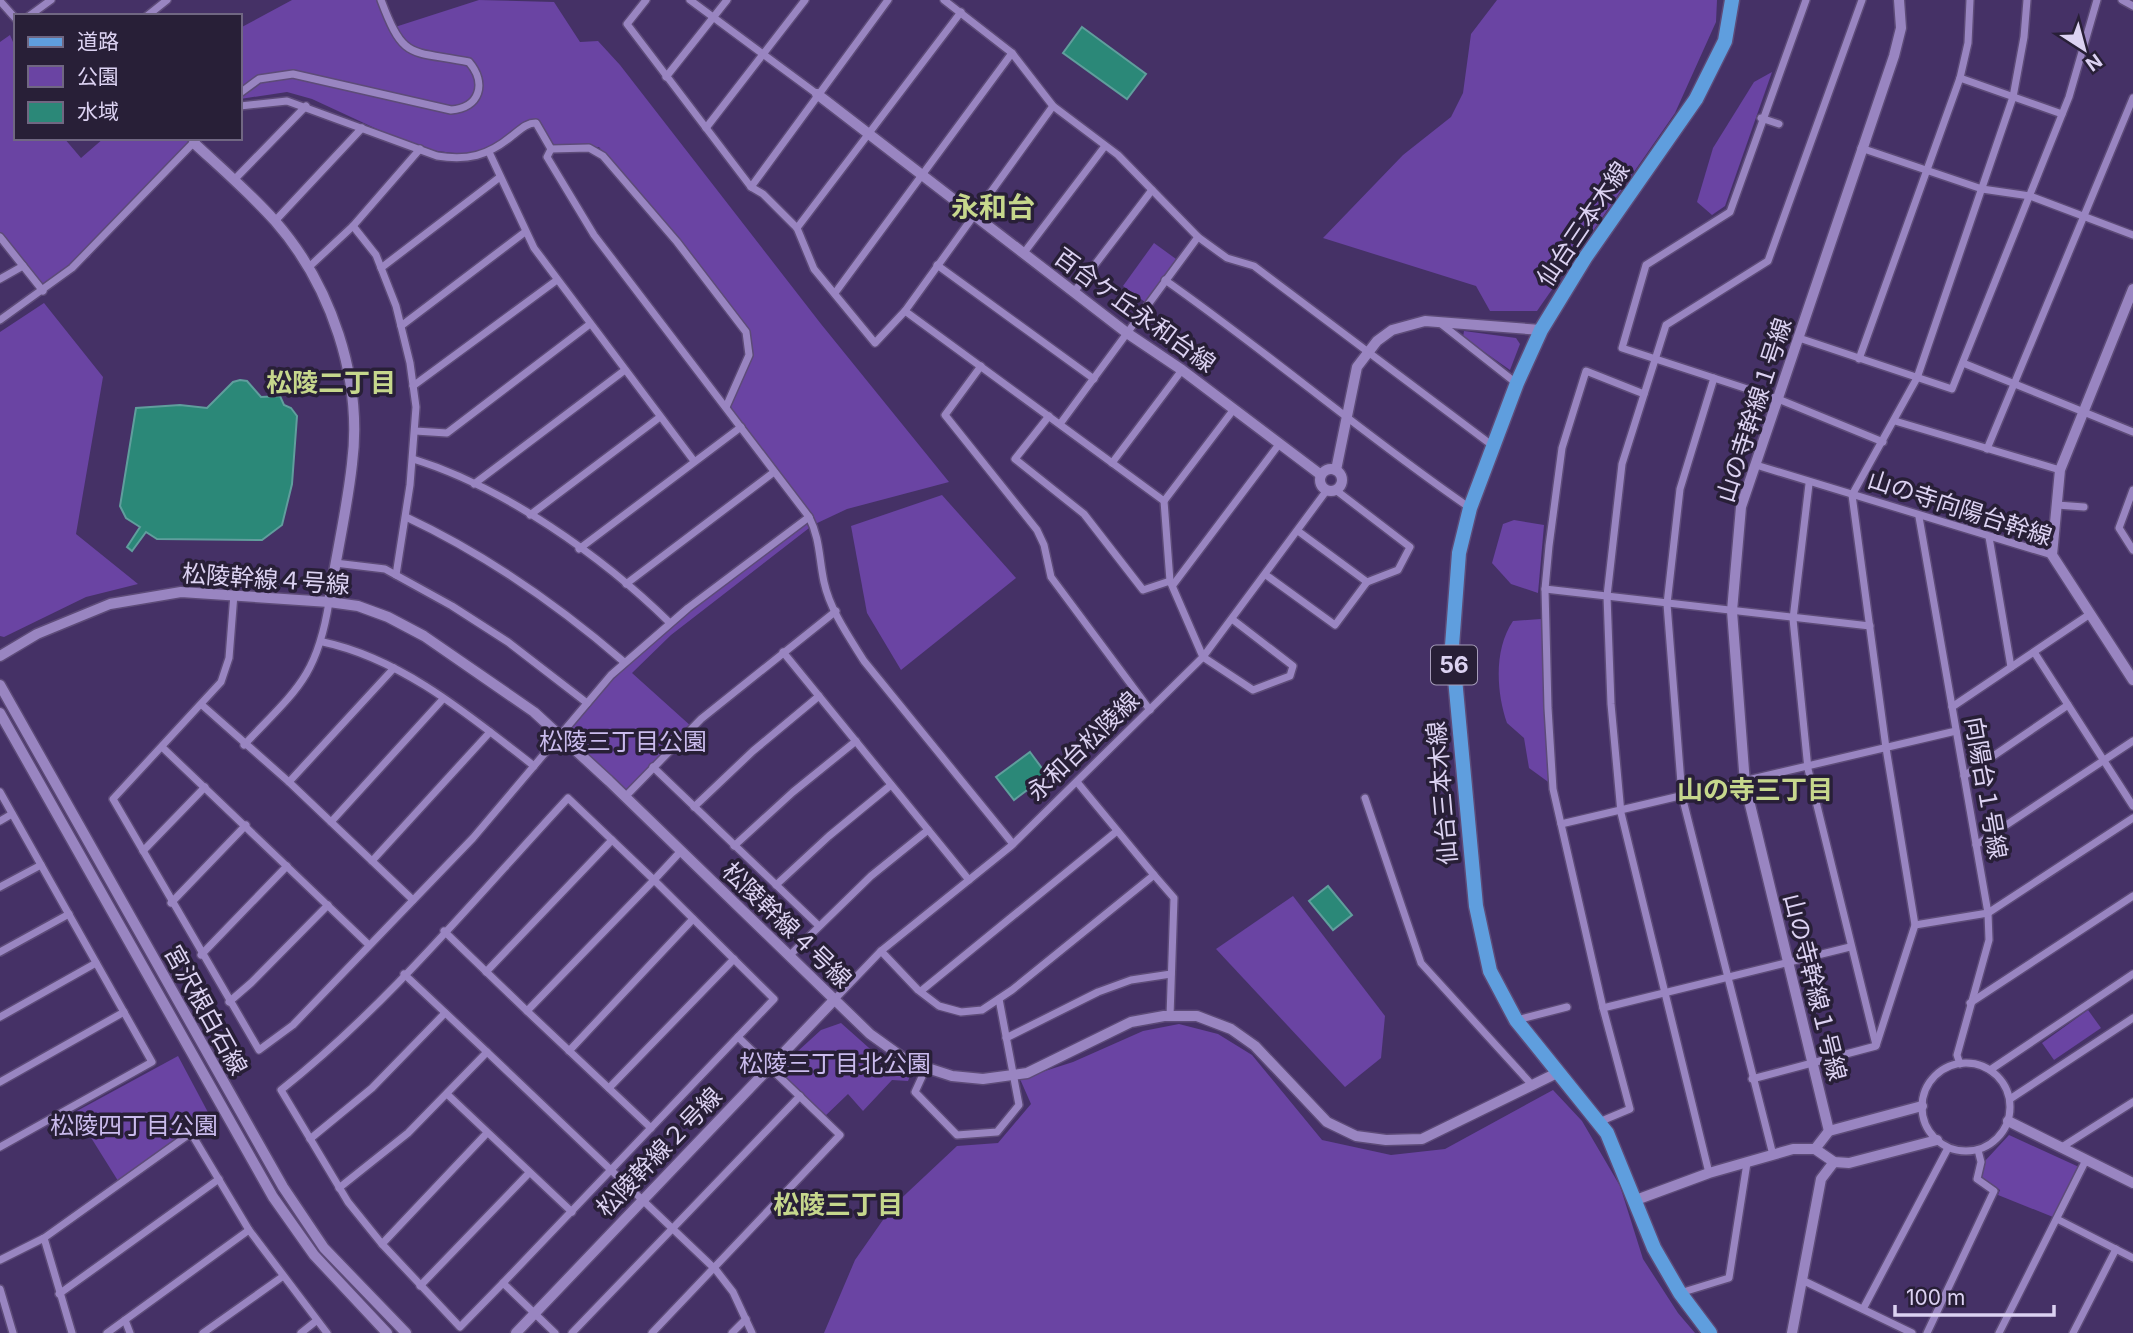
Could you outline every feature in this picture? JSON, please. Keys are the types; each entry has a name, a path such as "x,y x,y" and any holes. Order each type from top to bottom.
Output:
{"main road":[{"name":"仙台三本木線","path":"1710,1333 1680,1293 1654,1248 1613,1145 1599,1122 1516,1020 1490,971 1476,906 1452,646 1454,589 1471,508 1517,383 1541,330 1617,210 1696,99 1725,40 1732,0"}],"street":[{"path":"32,14 51,0"},
{"path":"150,14 167,0"},
{"path":"242,92 259,79 293,74 451,110 468,106 474,101 481,85 469,62 405,48 394,35 381,0"},
{"path":"646,0 627,24 751,187 763,194 797,228 814,269 875,343 905,311 1052,106"},
{"name":"百合ケ丘永和台線","path":"690,0 817,94 971,216 1321,475"},
{"path":"666,77 727,0"},
{"path":"706,128 805,0"},
{"path":"751,187 888,0"},
{"path":"944,0 1012,53 1052,106 1118,155 1198,237 1227,258 1254,266 1493,446"},
{"path":"1806,0 1761,118 1730,212 1646,265 1639,281 1622,348 1778,399 1883,442"},
{"path":"1709,1173 1662,992 1621,810 1611,704 1607,596 1622,464 1666,325 1768,261 1862,0"},
{"name":"山の寺幹線１号線","path":"1829,1131 1745,781 1732,611 1741,507 1861,148 1895,56 1901,27 1899,0"},
{"path":"1859,359 1960,78 1968,43 1970,0"},
{"path":"1876,1046 1915,925 1886,748 1852,495 1917,378 2013,97 2027,0"},
{"path":"1799,338 1952,389 2062,114 2097,0"},
{"path":"2122,0 2133,6"},
{"path":"0,1 14,17"},
{"path":"797,228 961,12"},
{"path":"835,293 1012,53"},
{"path":"1960,78 2062,114"},
{"path":"1987,449 2133,98"},
{"path":"242,106 287,101 420,149 459,160 489,152 528,123 536,123 551,149"},
{"path":"234,180 306,106"},
{"path":"1761,118 1779,124"},
{"path":"275,221 362,128"},
{"path":"0,320 72,268 196,141 275,221 309,267 341,343 354,414 352,464 323,642 304,681 244,745"},
{"path":"1023,254 1105,146"},
{"path":"551,149 589,148 603,156 677,243 746,332 749,355 739,384 726,407"},
{"path":"1861,148 1982,189 2029,195 2133,235"},
{"path":"309,267 353,226 420,149"},
{"path":"551,149 547,157 594,235 816,530 824,584 864,661 1013,844"},
{"path":"489,152 525,232 556,280 694,461"},
{"path":"381,268 500,177"},
{"path":"1074,292 1152,190"},
{"path":"353,226 376,255 381,268 401,326 413,386 413,459 396,575"},
{"path":"401,326 525,232"},
{"path":"0,237 43,291"},
{"path":"1060,424 1198,237"},
{"path":"937,265 1094,379"},
{"path":"0,279 23,266"},
{"path":"413,386 556,280"},
{"path":"1165,280 1241,333 1345,417 1471,508"},
{"path":"2052,555 2060,470 2133,289"},
{"path":"905,311 1164,501"},
{"path":"1336,470 1357,367 1367,352 1392,330 1410,323 1438,321 1541,330"},
{"path":"1438,321 1517,383"},
{"path":"415,431 447,433 590,324"},
{"path":"1963,363 2133,432"},
{"path":"981,366 945,415 1037,530 1044,545 1051,577 1150,710"},
{"path":"474,484 625,370"},
{"path":"1112,463 1182,370"},
{"path":"1599,1122 1630,1109 1603,1007 1553,789 1545,589 1562,449 1586,371 1644,394"},
{"path":"1714,378 1680,489 1667,604 1682,796 1773,1155"},
{"path":"1232,619 1293,666 1290,676 1253,690 1203,657 1171,583 1164,501 1234,409"},
{"path":"1049,415 1016,459 1084,514 1143,590 1171,583 1280,443"},
{"path":"530,515 660,416"},
{"path":"1895,421 2060,470"},
{"path":"579,549 741,427"},
{"path":"413,459 445,469 530,515 626,584 670,623"},
{"name":"山の寺向陽台幹線","path":"1756,465 1809,484 2052,555 2133,680"},
{"path":"1266,575 1335,625 1367,582 1398,570 1410,547 1332,490 1321,485 1321,475 1329,469 1336,470 1342,478 1332,490"},
{"path":"626,584 774,472"},
{"path":"1809,484 1793,619 1807,766 1876,1046"},
{"name":"永和台松陵線","path":"834,1000 881,951 1013,844 1203,657 1332,490"},
{"path":"2133,490 2119,528 2133,550"},
{"path":"2057,505 2084,507"},
{"path":"406,517 443,534 493,565 584,629 624,662"},
{"path":"234,594 226,670 202,705 113,799 258,1050 293,1025 473,838 624,662 670,623 808,517"},
{"name":"向陽台１号線","path":"1919,517 1988,913 1989,940 1957,1055 1960,1064"},
{"path":"1298,531 1367,582"},
{"path":"1989,537 2011,667"},
{"path":"335,563 385,569 452,606 508,642 587,703"},
{"path":"1545,589 1870,626"},
{"name":"松陵幹線４号線","path":"0,656 37,634 110,604 181,592 329,602 358,606 388,617 424,636 493,682 560,736 880,1041 909,1062 952,1076 983,1079 1027,1073 1131,1022 1170,1016 1197,1016 1231,1029 1255,1046 1327,1122 1356,1136 1386,1140 1422,1139 1559,1072"},
{"path":"625,797 701,719 836,611"},
{"path":"1952,707 2090,614"},
{"path":"323,642 351,648 394,668 443,699 534,766"},
{"path":"783,652 969,880"},
{"path":"2034,652 2133,806"},
{"path":"289,782 394,668"},
{"name":"宮沢根白石線","path":"0,685 283,1187 324,1248 407,1333"},
{"path":"694,807 753,751 819,696"},
{"path":"331,822 443,699"},
{"path":"202,705 244,745 289,782 413,900"},
{"path":"1964,776 2068,705"},
{"path":"0,713 273,1197 314,1255 387,1333"},
{"path":"1561,824 1956,731"},
{"path":"372,861 490,732"},
{"path":"734,846 793,792 856,741"},
{"path":"1976,845 2133,741"},
{"path":"162,747 369,945"},
{"path":"653,767 818,925"},
{"path":"1077,782 1174,898 1170,1016"},
{"path":"776,886 829,836 891,785"},
{"path":"143,851 205,787"},
{"path":"0,792 152,1062 0,1147"},
{"path":"568,798 612,840 774,999 460,1327 382,1244 339,1188 281,1090 319,1059 404,974 568,798"},
{"path":"1365,798 1420,962 1533,1087"},
{"path":"0,821 12,814"},
{"path":"1915,925 1988,913 2133,818"},
{"path":"171,903 246,825"},
{"path":"789,956 818,925 928,830"},
{"path":"920,991 1118,831"},
{"path":"486,972 612,840"},
{"path":"527,1011 680,852"},
{"path":"0,887 41,865"},
{"path":"201,955 287,866"},
{"path":"881,951 920,991 939,1006 961,1012 982,1010 1154,876"},
{"path":"1970,1003 2133,896"},
{"path":"229,1002 328,905"},
{"path":"0,952 69,914"},
{"path":"569,1051 693,919"},
{"path":"444,931 650,1128"},
{"path":"1603,1007 1850,947"},
{"path":"609,1088 734,959"},
{"path":"0,1017 96,963"},
{"path":"404,974 714,1268 733,1292 752,1333"},
{"path":"1006,1038 1098,992 1131,981 1171,974"},
{"path":"1990,1070 2133,974"},
{"path":"926,1068 915,1092 957,1135 997,1132 1019,1105 999,999"},
{"name":"松陵幹線２号線","path":"516,1333 834,1000"},
{"path":"1516,1020 1567,1007"},
{"path":"0,1082 124,1013"},
{"path":"310,1139 372,1088 445,1013"},
{"path":"2010,1099 2133,1019"},
{"path":"652,1333 840,1135 738,1037"},
{"path":"1752,1079 1876,1046"},
{"path":"339,1188 408,1133 486,1052"},
{"path":"1960,1064 1981,1066 1990,1070 1999,1078 2010,1099 2008,1121 1997,1139 1978,1150 1948,1148 1937,1140 1926,1125 1922,1106 1932,1080 1948,1067 1960,1064"},
{"path":"447,1094 572,1212"},
{"path":"572,1333 800,1096"},
{"path":"2062,1147 2133,1102"},
{"path":"1815,1149 1829,1131 1922,1106"},
{"path":"2008,1121 2131,1179"},
{"path":"0,1260 44,1238 191,1133 249,1230 327,1333"},
{"path":"382,1244 487,1133"},
{"path":"1636,1200 1709,1173 1793,1149 1815,1149 1834,1162 1849,1163 1937,1140"},
{"path":"1863,1309 1948,1148"},
{"path":"1927,1333 1994,1191 1978,1179 1981,1163 1978,1150"},
{"path":"1999,1333 2087,1160"},
{"path":"1792,1333 1821,1179 1834,1162"},
{"path":"1680,1293 1729,1278 1747,1163"},
{"path":"420,1286 529,1173"},
{"path":"60,1294 219,1179"},
{"path":"2057,1219 2133,1258"},
{"path":"107,1333 249,1230"},
{"path":"44,1238 72,1333"},
{"path":"2073,1333 2116,1249"},
{"path":"203,1333 282,1277"},
{"path":"1802,1280 1912,1333"},
{"path":"503,1283 555,1333"},
{"path":"0,1289 13,1333"},
{"path":"732,1333 746,1319"},
{"path":"125,1320 130,1333"},
{"path":"300,1333 316,1321"}],"green space":[{"name":"松陵三丁目公園","path":"292,0 381,0 392,28 479,0 554,2 580,42 598,41 620,65 821,324 949,482 847,509 813,525 671,635 632,673 692,727 625,797 560,736 624,662 807,518 726,407 749,355 746,332 599,147 551,149 536,123 480,156 420,149 312,99 287,92 242,99 242,27"},
{"path":"1497,0 1717,0 1716,22 1675,113 1537,311 1490,311 1476,286 1323,238 1403,155 1451,117 1463,93 1471,34"},
{"path":"10,35 14,44 14,140 66,140 81,158 102,140 190,140 97,243 90,257 43,291 0,237 0,42"},
{"path":"1772,72 1725,206 1712,215 1697,202 1713,148 1754,82"},
{"path":"1154,243 1176,259 1145,302 1123,286"},
{"path":"44,303 103,377 76,534 138,584 86,597 4,637 0,636 0,332"},
{"path":"1464,331 1516,338 1520,344 1510,370 1463,337"},
{"path":"942,495 1016,578 901,670 867,613 851,526"},
{"path":"1514,520 1544,525 1538,593 1511,584 1492,563 1503,524"},
{"path":"1541,619 1551,784 1529,768 1524,738 1507,723 1499,684 1502,644 1513,621"},
{"path":"1293,896 1385,1016 1381,1058 1345,1087 1216,949"},
{"path":"2088,1010 2101,1028 2054,1060 2042,1043"},
{"name":"松陵三丁目北公園","path":"841,1023 887,1064 910,1076 908,1081 892,1080 863,1111 848,1094 823,1118 775,1072 821,1030"},
{"path":"1179,1024 1218,1034 1252,1055 1322,1140 1391,1155 1445,1149 1553,1090 1582,1121 1620,1186 1643,1259 1678,1313 1695,1333 824,1333 855,1260 892,1207 957,1146 998,1143 1031,1104 1020,1079 1073,1062 1143,1031"},
{"name":"松陵四丁目公園","path":"178,1056 211,1118 120,1184 75,1112"},
{"path":"2009,1135 2079,1167 2053,1217 1998,1195 2000,1190 1979,1175 1984,1162"}],"water":[{"path":"1082,27 1146,74 1127,99 1063,53"},
{"path":"247,381 261,397 280,396 284,405 291,408 297,416 292,484 282,525 262,540 157,539 146,532 132,551 127,547 140,527 126,518 120,506 136,408 180,405 207,408 233,382"},
{"path":"1030,752 1047,775 1014,800 996,777"},
{"path":"1328,886 1352,915 1333,930 1309,901"}],"district":[{"name":"永和台","path":"993,207"},
{"name":"松陵二丁目","path":"331,382"},
{"name":"山の寺三丁目","path":"1755,789"},
{"name":"松陵三丁目","path":"838,1204"}]}
